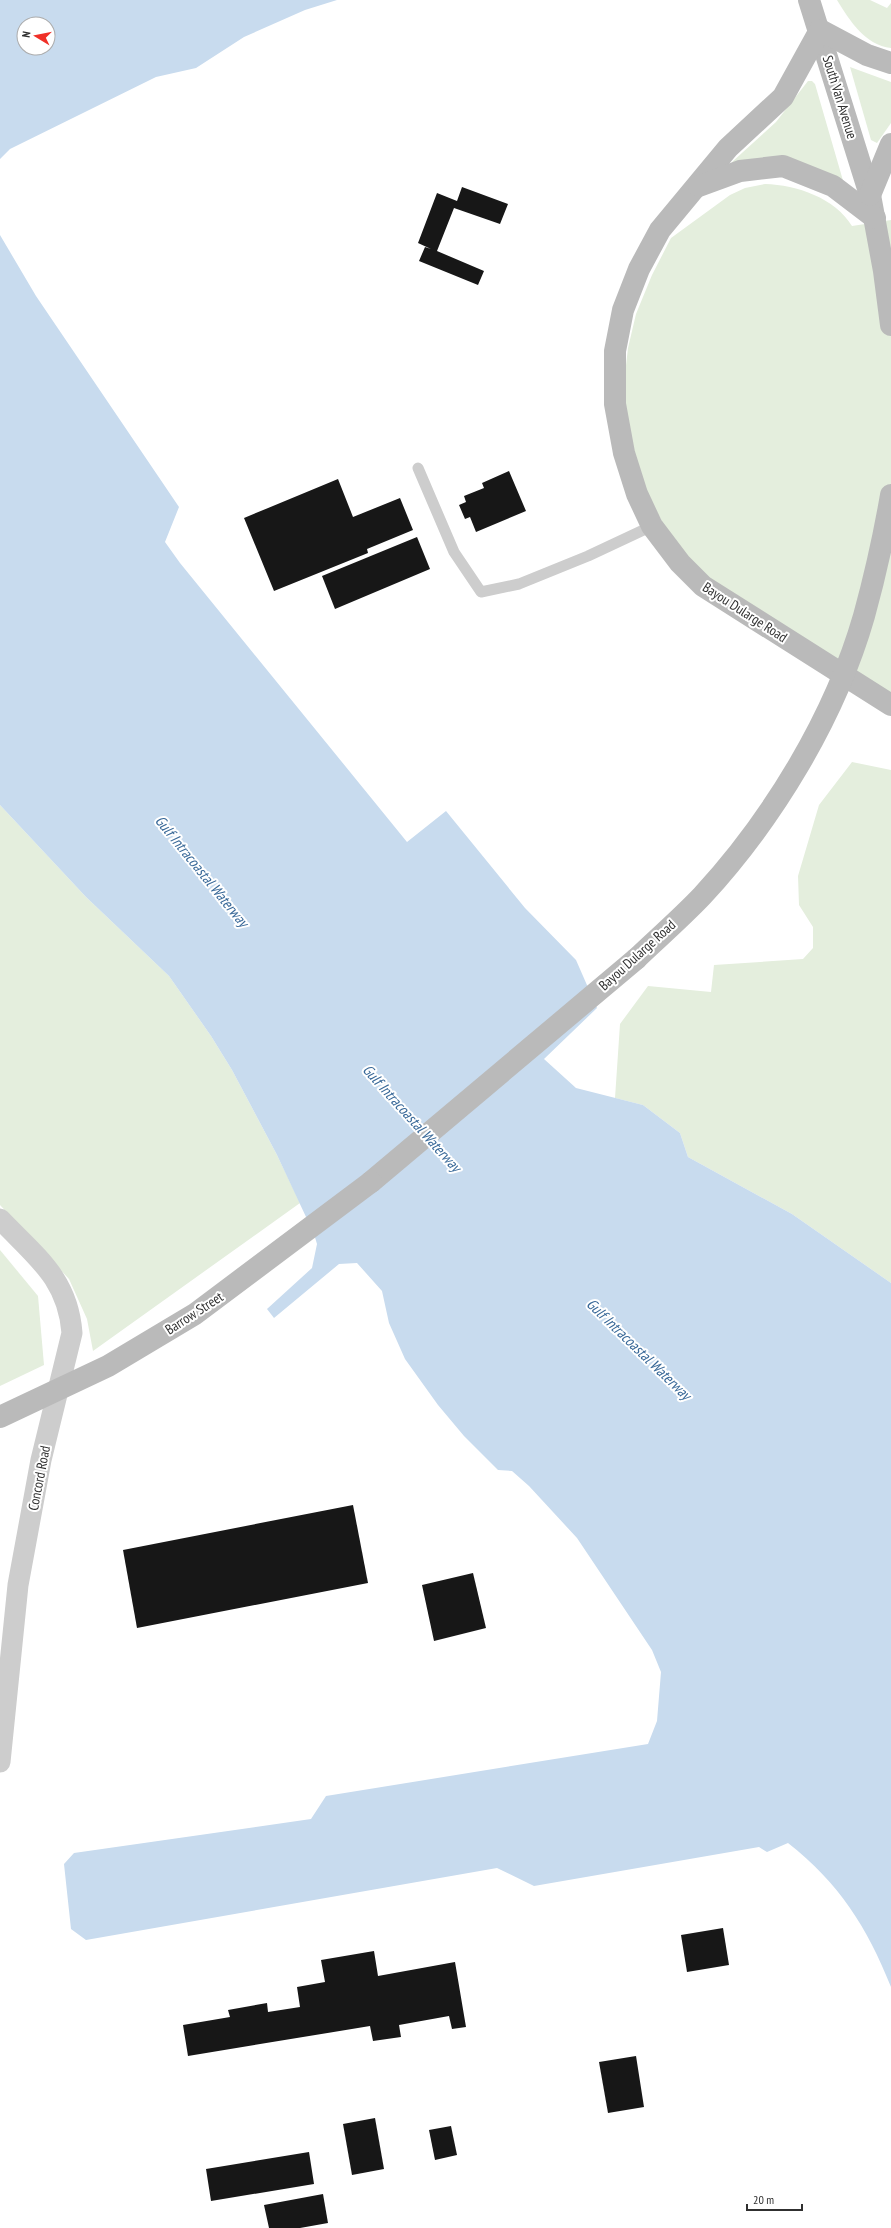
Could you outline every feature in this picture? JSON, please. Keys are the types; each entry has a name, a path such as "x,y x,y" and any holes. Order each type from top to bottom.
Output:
{"main road":[{"name":"South Van Avenue","path":"809,0 820,30 870,195"},
{"path":"699,186 728,148 783,97 820,30 867,55 891,63"},
{"path":"891,144 870,195 884,271 891,325"},
{"name":"Bayou Dularge Road","path":"875,218 833,186 783,166 740,171 699,186 660,230 639,269 623,310 615,351 614,404 624,453 637,494 652,526 680,563 703,586 891,705"},
{"name":"Bayou Dularge Road","path":"371,1182 636,959 701,896 742,848 793,774 822,719 847,665 867,603 882,547 891,495"},
{"name":"Barrow Street","path":"0,1417 108,1366 195,1314 371,1182"}],"street":[{"name":"Concord Road","path":"0,1219 60,1285 70,1315 72,1333 41,1460 18,1585 0,1762"}],"lane":[{"path":"418,468 454,552 481,592 519,584 588,556 652,526"}],"green space":[{"path":"837,0 870,0 887,8 891,3 891,48 873,42 859,31"},
{"path":"850,67 891,82 891,123 877,143 871,140"},
{"path":"808,81 812,81 815,84 844,184 731,166 732,162 776,122"},
{"path":"765,184 790,187 814,195 836,208 845,216 852,226 891,220 891,699 704,575 673,542 638,477 624,400 625,374 628,348 636,314 652,275 671,238 730,195 745,188"},
{"path":"852,762 891,770 891,1283 792,1214 688,1157 680,1133 643,1105 615,1098 620,1024 648,986 711,992 714,965 803,959 813,948 813,927 799,905 798,876 819,805"},
{"path":"0,805 86,897 169,976 211,1036 232,1070 277,1155 300,1203 93,1351 87,1319 69,1279 0,1205"},
{"path":"0,1250 38,1296 44,1365 0,1386"}],"water":[{"path":"0,0 337,0 305,10 244,37 196,68 156,77 10,149 0,159"},
{"name":"Gulf Intracoastal Waterway","path":"0,235 36,296 179,507 165,542 180,563 407,842 446,811 525,908 576,960 597,1008 544,1059 576,1088 643,1105 680,1133 688,1157 792,1214 891,1283 891,1987 872,1945 850,1908 837,1890 822,1874 788,1843 767,1852 759,1847 534,1886 497,1868 86,1940 71,1929 64,1864 74,1853 311,1819 326,1796 648,1744 657,1721 661,1672 652,1650 577,1538 529,1486 512,1471 498,1470 464,1436 438,1405 405,1359 389,1323 382,1291 357,1263 339,1264 274,1318 267,1309 312,1268 317,1244 314,1234 277,1155 232,1070 211,1036 169,976 86,897 0,805"}],"building":[{"path":"462,187 508,204 500,224 454,208 437,251 484,271 478,285 419,261 425,247 431,249 418,243 437,193 457,201"},
{"path":"509,471 526,511 476,532 470,517 465,519 459,505 466,502 464,496 484,488 482,483"},
{"path":"338,479 353,517 400,498 413,530 367,549 368,553 274,591 244,518"},
{"path":"417,537 430,569 335,609 322,576"},
{"path":"353,1505 368,1583 137,1628 123,1550"},
{"path":"473,1573 486,1628 434,1641 422,1585"},
{"path":"723,1928 729,1965 687,1972 681,1935"},
{"path":"374,1951 378,1976 455,1962 466,2027 452,2029 449,2016 399,2025 401,2037 373,2041 370,2026 188,2056 183,2025 230,2017 228,2010 267,2003 268,2012 300,2007 297,1987 325,1982 321,1960"},
{"path":"636,2056 644,2107 608,2113 599,2062"},
{"path":"375,2118 384,2169 352,2175 343,2124"},
{"path":"451,2126 457,2155 435,2160 429,2130"},
{"path":"309,2152 314,2184 211,2201 206,2169"},
{"path":"323,2194 328,2223 300,2228 269,2228 264,2205"}]}
